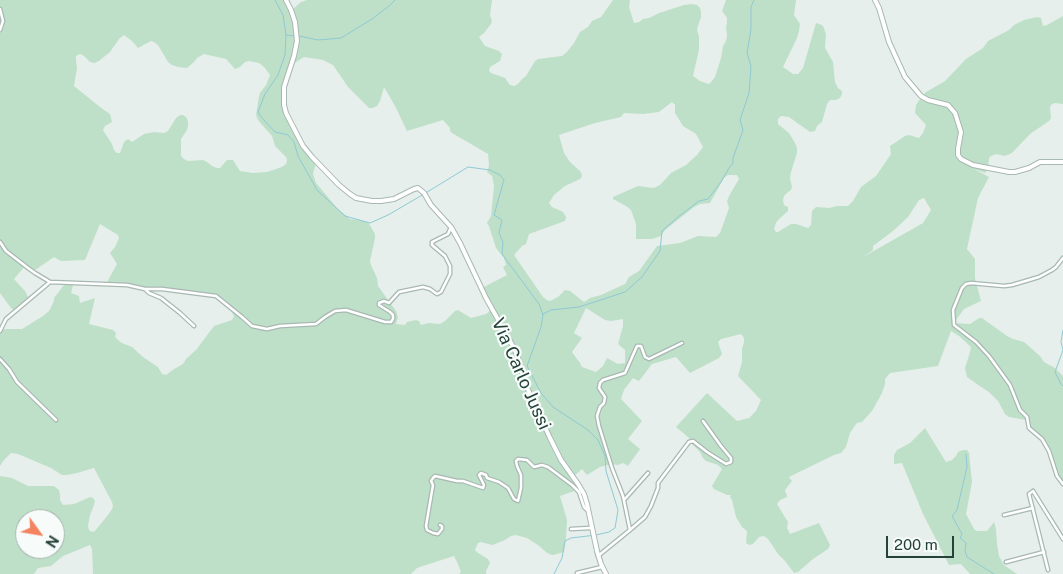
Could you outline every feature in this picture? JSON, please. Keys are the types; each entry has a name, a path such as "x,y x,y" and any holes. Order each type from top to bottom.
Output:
{"street":[{"name":"Via Carlo Jussi","path":"286,0 295,22 297,40 284,87 284,105 286,113 303,146 329,175 356,198 380,201 394,198 418,188 451,227 486,298 515,350 524,381 550,438 561,460 584,494 598,556 606,574"},
{"path":"875,0 892,50 905,77 924,98 948,105 953,110 961,132 958,149 958,155 961,159 973,165 1009,172 1015,172 1044,162 1063,162"},
{"path":"0,9 3,21 0,30"},
{"path":"0,242 6,250 28,268 50,282 127,285 216,296 252,326 267,329 280,326 316,324 335,311 346,310 385,322 391,322 394,319 393,315 379,306 379,303 384,301 389,303 399,292 422,286 437,294 441,292 450,274 450,266 445,256 432,245 432,242 448,234 451,227"},
{"path":"1063,258 1052,270 1039,277 1012,286 966,284 962,288 953,310 954,325 990,356 1010,385 1020,410 1027,417 1029,428 1042,440 1057,476 1063,484"},
{"path":"0,331 6,319 50,282"},
{"path":"145,288 149,293 161,298 194,326"},
{"path":"630,530 624,500 599,426 597,416 605,397 600,388 600,383 603,380 625,373 637,346 641,346 645,357 649,358 682,343"},
{"path":"0,359 18,382 56,420"},
{"path":"598,556 643,520 652,506 658,483 690,442 693,442 726,464 732,462 703,421"},
{"path":"440,525 442,529 438,534 427,530 426,526 433,485 431,481 435,476 463,481 483,488 484,485 480,473 486,474 487,478 499,482 508,488 514,499 518,501 521,475 516,466 518,459 527,460 534,467 548,467 579,492 584,507 589,510"},
{"path":"624,500 648,473"},
{"path":"1048,570 1029,494 1033,491 1063,539"},
{"path":"1004,515 1032,508"},
{"path":"571,529 591,529"},
{"path":"1006,562 1044,552"},
{"path":"577,574 602,567"}],"green space":[{"path":"0,0 288,0 293,9 301,2 307,0 492,0 491,24 479,37 485,46 502,54 500,61 490,67 489,71 505,78 510,85 514,86 526,76 538,59 562,56 567,52 580,32 588,27 592,21 601,17 613,0 630,0 629,7 634,23 684,5 697,5 700,8 701,17 697,29 699,50 693,76 709,84 715,77 726,41 727,18 722,11 726,0 796,0 794,15 800,24 799,31 783,67 793,74 798,74 803,68 816,23 822,25 826,35 825,48 833,62 835,82 842,91 842,94 840,98 830,100 827,104 822,122 815,131 810,132 789,117 781,116 778,119 778,124 789,133 795,143 797,153 790,178 792,187 783,200 784,205 788,207 788,211 776,223 774,229 776,232 791,224 808,228 811,225 812,211 816,207 848,206 861,187 876,176 891,154 890,146 905,136 909,135 919,138 923,133 926,125 915,113 916,105 922,96 945,81 966,59 983,48 988,41 1024,20 1041,18 1043,26 1063,16 1063,104 1052,104 1049,121 1030,134 1012,153 1005,156 996,154 991,156 985,173 974,169 989,177 978,198 967,249 975,259 975,278 981,301 964,309 954,323 970,324 982,318 1007,336 1024,342 1044,362 1055,368 1063,376 1063,485 1059,481 1042,441 1030,431 1026,420 1009,417 990,393 967,377 965,368 971,347 951,331 938,366 890,373 885,379 882,393 872,411 862,422 857,423 854,427 846,447 841,453 789,477 792,481 785,490 787,497 780,500 777,504 788,522 787,528 790,534 819,523 830,545 828,549 798,572 794,573 764,536 759,537 753,544 749,545 746,543 747,531 736,517 731,495 714,489 712,486 722,469 718,465 706,461 689,438 676,427 707,393 737,421 749,418 756,411 761,400 738,376 742,362 744,342 741,334 721,339 718,342 722,354 719,358 690,373 676,357 652,364 639,381 633,378 624,390 621,399 642,421 628,439 640,449 628,466 623,463 618,465 611,464 600,467 587,475 582,469 573,477 580,489 560,496 567,520 564,552 553,555 549,554 527,538 516,535 492,545 478,543 475,550 488,559 490,563 486,574 459,574 461,572 454,556 417,568 411,574 93,574 92,549 90,545 65,555 65,509 15,509 15,559 59,559 51,566 38,568 34,574 0,574 0,476 12,478 28,486 54,486 59,490 60,500 63,505 74,504 90,497 93,498 95,501 88,526 92,532 108,515 113,506 94,468 62,475 51,468 18,454 11,453 0,466 0,331 5,329 22,329 43,316 49,311 54,298 64,285 73,285 71,293 79,296 80,303 95,298 89,324 113,330 118,340 132,347 158,367 162,374 166,375 183,364 214,326 232,320 234,316 231,310 219,299 157,289 106,284 117,264 110,253 119,238 118,235 100,224 85,260 61,261 54,257 35,270 26,265 14,279 25,291 29,299 20,309 15,311 0,293","holes":["124,35 138,48 151,41 154,42 158,45 168,62 178,67 187,68 204,54 226,59 235,69 245,62 259,63 270,75 260,93 256,115 272,136 275,146 286,157 286,164 267,172 253,173 240,171 233,160 227,160 220,168 212,166 203,160 188,161 181,156 181,139 188,126 188,121 183,115 176,118 168,131 164,133 144,134 132,142 128,139 124,142 120,153 117,153 103,130 105,126 112,122 110,114 74,86 77,68 76,56 83,55 90,62 94,63 99,61 110,52","304,57 323,60 333,65 348,87 369,108 377,106 384,87 407,131 443,120 452,133 488,154 489,166 487,172 492,176 494,186 491,216 487,223 496,248 504,258 506,265 503,267 507,275 482,288 492,309 486,314 471,318 458,310 440,324 429,323 421,325 416,320 407,322 405,325 396,324 398,317 396,311 378,286 370,261 375,234 368,222 350,219 337,208 316,183 313,174 316,163 305,149 283,104 285,85 293,64","672,102 675,105 675,113 683,126 696,134 703,147 686,165 671,173 660,185 654,188 638,186 613,197 613,199 631,210 636,224 636,239 652,239 661,236 665,230 694,207 710,203 724,178 728,175 737,175 739,179 727,201 729,208 720,233 716,237 698,236 680,243 657,246 639,271 629,277 625,284 584,302 570,291 565,290 558,297 550,301 547,300 514,255 526,244 529,234 565,221 566,217 563,212 552,207 549,203 554,195 582,176 581,172 570,162 564,153 559,135 621,117 624,113 643,114 659,112","924,198 931,210 923,223 863,257 873,250 873,246 908,217 919,200","586,308 605,320 623,319 618,344 625,350 625,363 618,364 607,358 603,366 596,372 582,367 572,352 582,338 574,333"]},
{"path":"925,428 946,462 952,460 958,452 963,450 967,450 969,453 972,482 966,514 977,531 987,531 994,522 999,556 1004,565 1017,574 970,574 961,564 949,565 923,514 902,463 894,464 894,455 897,450 910,443"}],"waterway":[{"path":"275,0 283,15 286,35 285,55 278,75 265,94 258,112 275,132 288,135 294,142 298,156 317,190 345,216 370,223 388,215 468,167 490,170 500,175 504,180 494,215 502,220 499,233 503,242 502,254 539,304 543,315 541,327 527,366 541,393 553,407 588,430 598,440 605,456 606,471 618,510 615,528 609,532 571,538 565,541 562,558 554,574"},
{"path":"299,36 318,40 341,38 372,19 395,0"},
{"path":"543,314 551,310 579,307 625,292 642,277 660,251 662,231 699,201 708,199 721,182 733,163 743,130 740,120 749,93 751,66 747,53 751,29 751,7 754,0"},
{"path":"286,35 294,36"},
{"path":"1063,330 1061,342 1063,350 1055,372 1063,386"},
{"path":"966,454 967,467 957,510 952,516 962,534 960,538 966,543 965,551 967,557 994,574"}]}
